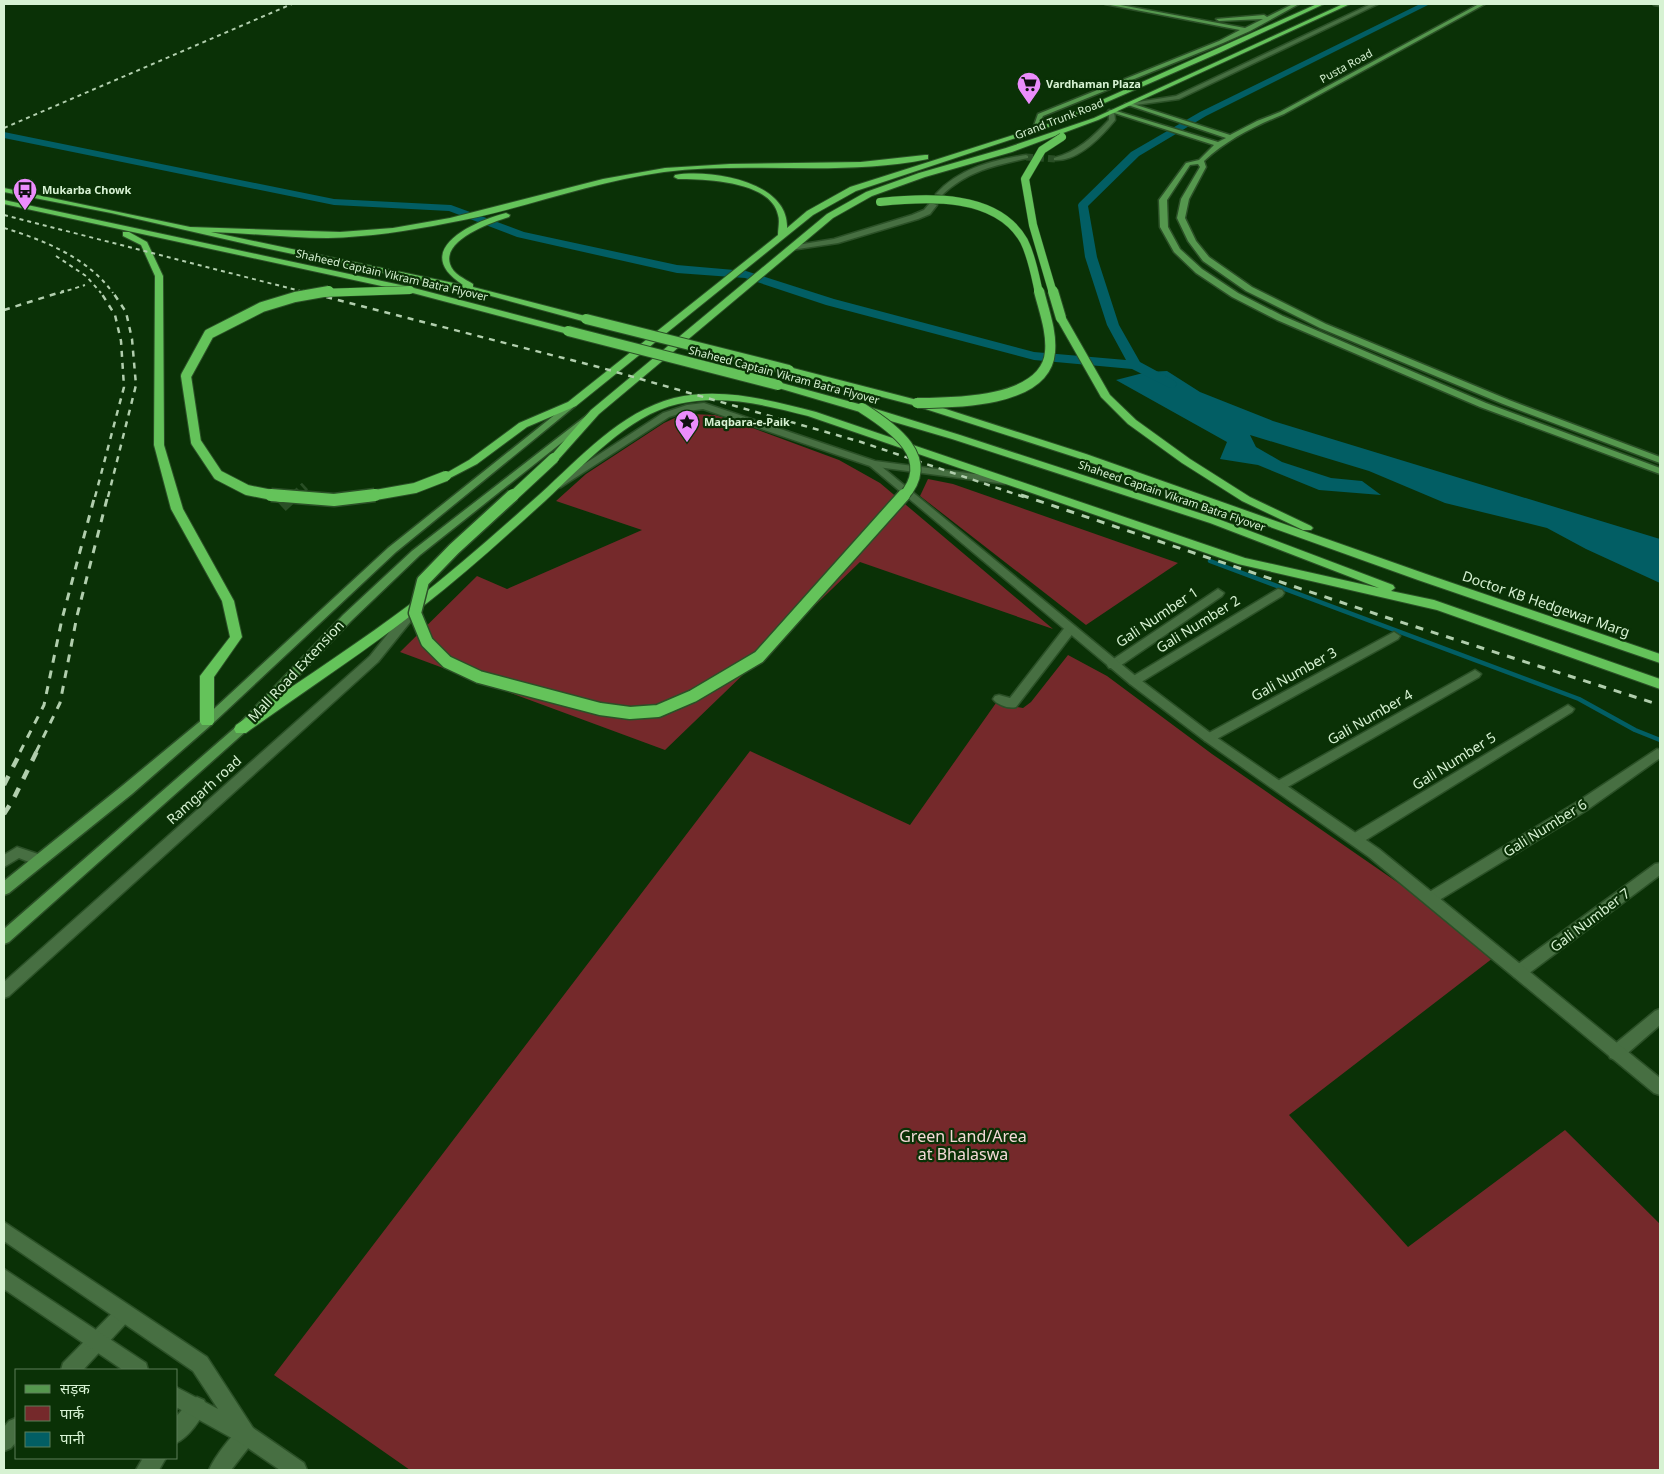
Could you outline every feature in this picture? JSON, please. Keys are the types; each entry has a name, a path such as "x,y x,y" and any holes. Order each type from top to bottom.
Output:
{"highway":[{"name":"Grand Trunk Road","path":"410,290 332,291 295,296 262,307 209,334 186,376 196,442 218,475 247,490 274,496 334,500 378,495 415,488 446,476 473,462 523,425 572,404 810,213 853,189 995,142 1050,126 1321,4"},
{"name":"Grand Trunk Road","path":"595,412 830,216 869,194 922,175 1009,150 1084,123 1348,4"},
{"path":"1084,123 1042,150 1025,179 1033,226 1061,318 1106,397 1132,422 1186,462 1246,499 1348,547 1422,577"},
{"path":"4,190 111,211 189,229 217,228 312,235 339,235 421,226 610,179 671,170 697,167 874,164 910,160 995,142"},
{"path":"492,294 469,285 450,272 446,265 445,257 453,241 473,227 486,221 656,178 689,177 727,180 755,189 776,203 782,212 782,236"},
{"path":"838,211 880,202 923,198 945,200 986,209 1014,227 1026,246 1046,321 1050,350 1049,360 1044,369 1036,378 1024,386 993,398 974,401 917,403"},
{"name":"Shaheed Captain Vikram Batra Flyover","path":"4,202 410,290 862,408 1214,521 1438,606"},
{"path":"108,224 144,244 159,276 159,445 177,509 228,601 236,637 207,676 207,722"},
{"name":"Shaheed Captain Vikram Batra Flyover","path":"189,229 492,294 917,403 1082,456 1422,577"},
{"path":"241,729 418,605 487,547 597,448 640,414 676,401 717,396 758,400 812,414 1242,562 1438,606 1660,684"},
{"path":"595,412 554,458 454,549 423,580 415,613 427,642 448,662 479,677 600,709 630,713 658,711 693,696 759,658 910,489 917,469 910,447 890,426 862,408"},
{"name":"Doctor KB Hedgewar Marg","path":"1422,577 1660,659"}],"main road":[{"path":"1108,4 1252,26 1261,30"},
{"path":"1128,4 1215,21 1246,30 1267,17 1296,4"},
{"name":"Pusta Road","path":"1482,4 1282,113 1230,137 1200,161 1188,164 1163,200 1164,227 1177,250 1199,271 1235,295 1280,318 1492,408 1660,471"},
{"path":"1215,21 1267,17"},
{"path":"1215,21 1221,36"},
{"path":"1034,130 1040,115 1221,36 1246,30 1261,30"},
{"path":"1128,104 1230,137"},
{"path":"1111,111 1148,124 1219,144"},
{"path":"1200,161 1203,167 1185,199 1181,218 1192,241 1206,258 1248,289 1323,326 1506,402 1660,460"},
{"name":"Mall Road Extension","path":"4,889 207,722 392,550 572,404"},
{"name":"Mall Road Extension","path":"4,938 241,729 346,618 416,552 595,412"}],"street":[{"path":"1128,104 1177,98 1375,4"},
{"path":"1656,4 1660,5"},
{"path":"1056,159 1070,155 1100,134 1112,120 1111,111"},
{"path":"940,194 946,186 969,173 1010,159 1026,157"},
{"path":"791,248 835,241 915,217 927,212 933,205"},
{"path":"551,489 666,416 687,408 704,406 873,464 1008,481"},
{"path":"873,464 1113,665 1209,738 1356,839 1660,1088"},
{"name":"Gali Number 1","path":"1113,665 1218,593"},
{"name":"Gali Number 2","path":"1134,681 1278,593"},
{"name":"Ramgarh road","path":"4,991 374,659 418,605"},
{"path":"999,699 1012,704 1070,629"},
{"name":"Gali Number 3","path":"1209,738 1394,636"},
{"name":"Gali Number 4","path":"1279,786 1476,674"},
{"name":"Gali Number 5","path":"1356,839 1568,709"},
{"name":"Gali Number 6","path":"1430,898 1582,806 1657,754"},
{"path":"4,862 17,852 39,860"},
{"name":"Gali Number 7","path":"1519,972 1660,868"},
{"path":"1616,1053 1660,1016"},
{"path":"4,1231 200,1364 246,1435"},
{"path":"4,1278 138,1369"},
{"path":"71,1369 124,1313"},
{"path":"178,1397 246,1435 297,1470"},
{"path":"178,1431 197,1407"},
{"path":"4,1441 15,1429"},
{"path":"219,1470 246,1435"},
{"path":"146,1470 155,1459"}],"green space":[{"path":"690,414 715,415 731,420 839,460 880,483 1053,629 860,562 665,750 400,652 477,576 507,589 642,530 556,501 586,474 664,423"},
{"path":"928,479 953,484 1178,563 1086,625 920,496"},
{"name":"Green Land/Area at Bhalaswa","path":"1068,655 1107,676 1212,754 1423,900 1493,958 1289,1115 1408,1247 1565,1130 1660,1224 1660,1470 410,1470 274,1375 750,751 910,825 996,703 1023,708 1031,702"}],"water":[{"path":"1167,371 1200,392 1273,421 1660,539 1660,583 1586,549 1547,528 1445,503 1369,471 1250,435 1256,447 1282,462 1331,478 1362,481 1381,495 1319,490 1258,465 1220,459 1227,442 1116,380 1147,372"}],"waterway":[{"path":"1135,365 1113,325 1091,257 1083,205 1135,154 1203,114 1426,4"},
{"path":"4,135 334,202 451,208 521,235 677,269 746,275 830,302 1034,356 1135,365"},
{"path":"1135,365 1170,384"},
{"path":"1210,561 1579,699 1635,730 1660,740"}],"tunnel":[{"path":"1026,157 1056,159"},
{"path":"293,497 305,486"},
{"path":"282,507 295,495"}],"railway":[{"path":"4,128 292,4"},
{"path":"4,215 308,293"},
{"path":"4,228 34,238 78,260 103,281 113,293"},
{"path":"56,256 86,276 101,293"},
{"path":"60,293 85,285"},
{"path":"4,310 64,291"},
{"path":"95,497 124,387 121,341 115,315 100,291"},
{"path":"108,497 136,385 132,339 126,312 112,291"},
{"path":"303,291 602,368 861,442 1024,497"},
{"path":"20,752 44,705 62,619 95,495"},
{"path":"36,752 60,703 77,616 108,495"},
{"path":"1021,495 1385,617 1660,705"},
{"path":"4,785 21,751"},
{"path":"4,814 37,751"}],"place":[{"name":"Vardhaman Plaza","path":"1029,105"},
{"name":"Mukarba Chowk","path":"25,211"},
{"name":"Maqbara-e-Paik","path":"687,443"}]}
